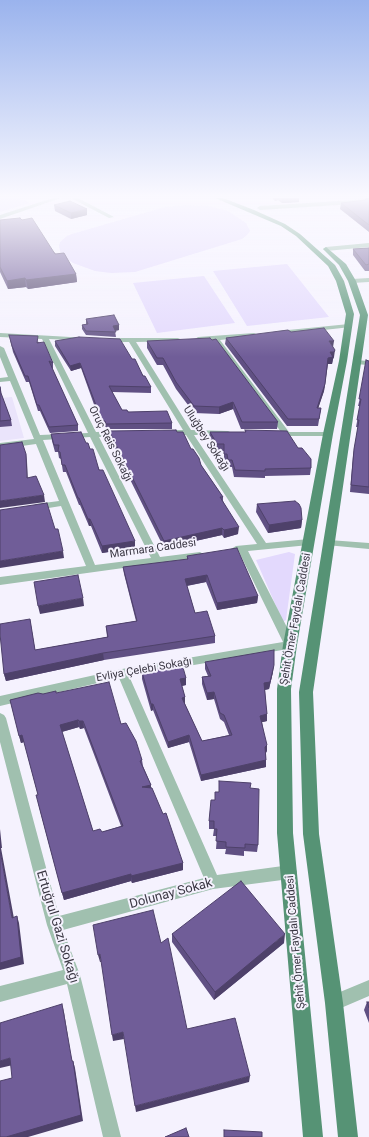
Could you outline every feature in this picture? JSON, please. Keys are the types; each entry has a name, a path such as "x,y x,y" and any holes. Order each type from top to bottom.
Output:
{"main road":[{"name":"Şehit Ömer Faydalı Caddesi","path":"314,1137 294,935 290,872 285,833 284,689 290,645 349,326 350,314 340,281 322,251"},
{"name":"Şehit Ömer Faydalı Caddesi","path":"323,251 342,264 352,281 366,315 363,363 329,543 306,692 311,834 334,1003 348,1137"},
{"path":"309,542 329,543"}],"street":[{"path":"352,281 369,280"},
{"path":"270,333 349,326"},
{"path":"0,334 132,341 215,338 262,334"},
{"name":"Oruç Reis Sokağı","path":"44,337 157,561"},
{"path":"215,338 287,434"},
{"name":"Uluğbey Sokağı","path":"132,341 188,432 264,547"},
{"path":"0,348 63,503 92,569"},
{"path":"0,380 13,378"},
{"path":"156,432 234,433"},
{"path":"0,446 37,439 94,434 133,433"},
{"path":"264,433 328,434"},
{"path":"24,509 63,503"},
{"path":"226,551 242,548 309,542"},
{"path":"329,543 369,546"},
{"path":"242,548 290,645"},
{"name":"Marmara Caddesi","path":"0,581 211,553"},
{"name":"Evliya Çelebi Sokağı","path":"0,701 122,673 290,645"},
{"path":"122,673 213,882"},
{"name":"Ertuğrul Gazi Sokağı","path":"0,718 54,925 72,975 112,1137"},
{"name":"Dolunay Sokak","path":"54,925 213,882 290,872"},
{"path":"0,994 72,975"},
{"path":"334,1003 369,988"}],"shaded area":[{"path":"60,251 203,251 135,272 111,273 95,271 73,263 61,255"},
{"path":"287,264 329,317 247,326 213,271"},
{"path":"204,276 235,323 157,333 133,283"},
{"path":"12,397 24,438 0,441 0,398"},
{"path":"289,552 295,554 286,620 283,622 256,560"}],"building":[{"path":"0,251 53,251 55,254 64,253 76,274 7,281 0,267"},
{"path":"355,251 369,251 369,264 366,265"},
{"path":"114,315 119,325 113,326 116,332 86,331 82,325 88,324 86,319"},
{"path":"324,328 334,341 329,341 335,350 334,352 330,352 333,357 328,358 325,384 317,408 321,408 319,419 288,419 226,338 288,330 291,332"},
{"path":"9,335 38,336 37,343 44,342 53,363 49,361 78,425 49,427 39,405 37,405 28,376 25,376 12,346"},
{"path":"79,337 120,339 132,359 135,359 143,376 145,376 151,387 109,386 122,410 127,410 128,412 167,411 172,423 106,424 105,421 102,421 80,363 70,366 55,341"},
{"path":"210,338 212,340 216,339 278,422 242,422 233,402 219,407 194,406 176,382 163,358 157,358 147,341"},
{"path":"366,360 369,361 369,487 351,485 354,449 359,420 357,420 361,399 359,399"},
{"path":"0,387 1,393 11,420 0,421"},
{"path":"176,430 177,432 183,432 191,449 193,449 199,458 201,465 223,497 220,497 239,527 224,530 222,528 164,541 109,431"},
{"path":"245,430 287,431 298,448 302,448 311,459 311,468 265,469 265,471 235,470 232,460 228,460 227,454 224,454 224,444 217,444 210,432 246,432"},
{"path":"81,432 90,449 93,449 99,470 103,470 135,541 102,546 90,519 88,519 65,465 62,465 60,452 58,451 59,445 54,445 51,434"},
{"path":"22,442 26,454 27,478 36,476 44,495 0,501 0,445"},
{"path":"295,501 301,508 302,520 269,525 257,504"},
{"path":"47,503 55,529 58,529 63,551 0,561 0,510"},
{"path":"237,548 258,596 217,603 207,575 185,579 195,613 207,611 215,636 103,653 4,674 0,624 30,619 35,650 108,637 106,626 137,621 123,567 188,559 187,556"},
{"path":"78,575 83,598 38,606 34,582"},
{"path":"274,650 274,665 270,682 264,683 267,714 260,716 267,745 265,747 266,760 201,775 189,735 168,742 153,704 151,704 142,672 182,664 186,678 180,679 185,697 182,698 202,741 232,735 224,715 220,713 214,692 207,693 202,677 211,676 205,662"},
{"path":"109,682 121,724 126,723 136,741 142,760 140,761 151,785 142,787 152,788 163,814 166,813 183,863 131,876 131,874 62,893 22,735 19,736 10,700 38,693 43,694 56,691 56,693","holes":["83,721 123,826 102,832 100,829 93,831 60,725"]},
{"path":"219,781 251,783 250,788 259,789 258,845 245,844 245,848 226,847 226,842 216,841 217,829 214,829 214,821 209,821 211,800 215,800 215,792 219,792"},
{"path":"0,850 12,918 17,916 21,957 0,963"},
{"path":"241,881 285,934 215,992 172,934"},
{"path":"153,910 161,943 168,938 187,1029 235,1018 250,1076 135,1106 123,1032 112,1035 100,954 98,955 93,925"},
{"path":"62,1004 73,1061 81,1115 6,1137 0,1137 0,1081 12,1078 10,1058 0,1061 0,1023"},
{"path":"186,1128 189,1137 165,1137"},
{"path":"224,1130 262,1132 262,1137 224,1137"}]}
